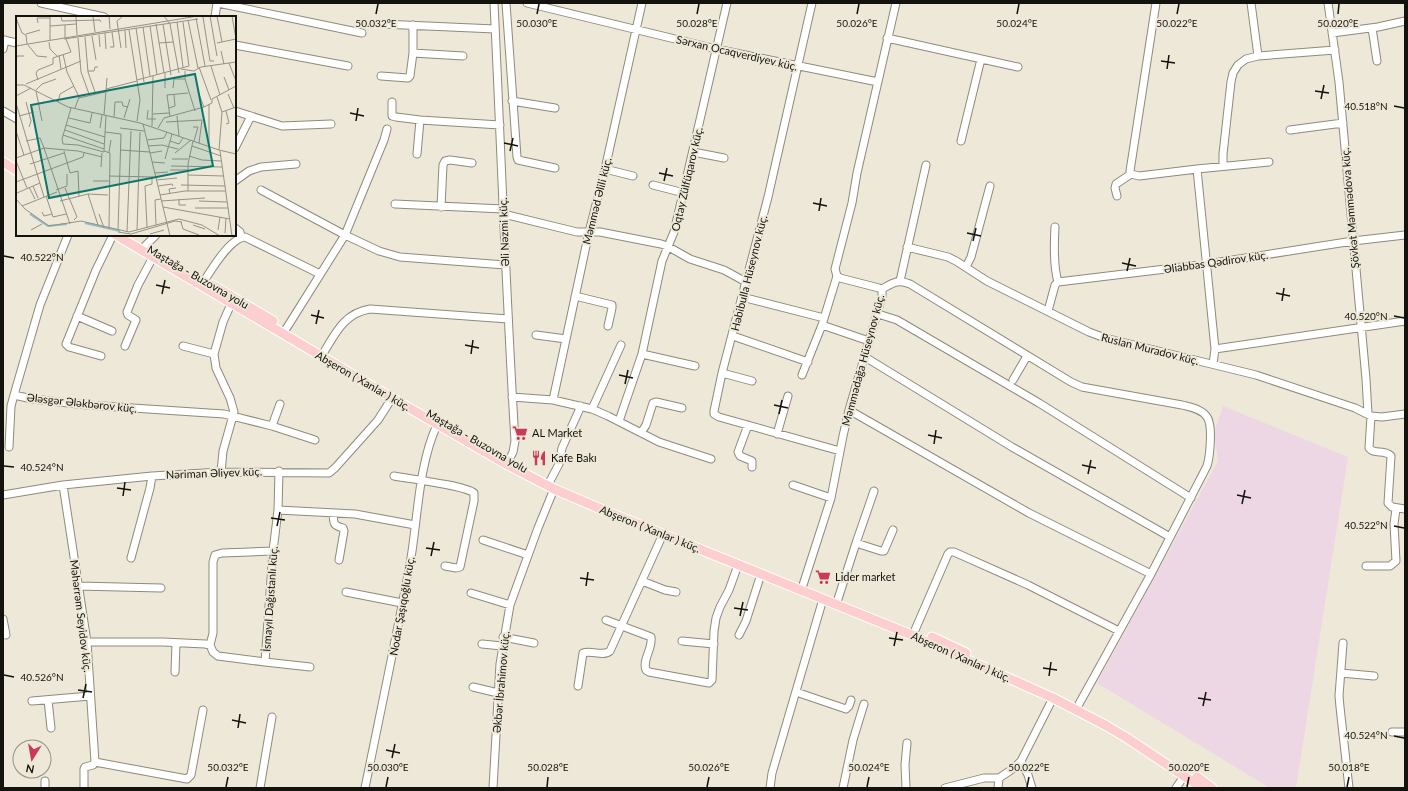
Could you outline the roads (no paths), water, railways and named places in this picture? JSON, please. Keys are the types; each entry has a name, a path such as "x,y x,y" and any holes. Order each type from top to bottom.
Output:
{"main road":[{"path":"3,162 16,169"},
{"path":"3,169 16,176"},
{"name":"Abşeron ( Xanlar ) küç.","path":"116,236 437,425 508,462"},
{"name":"Maştağa - Buzovna yolu","path":"128,236 508,462 552,485 916,630 1130,732 1186,773 1212,788"},
{"name":"Abşeron ( Xanlar ) küç.","path":"552,485 663,534 914,636 1077,707"},
{"path":"1186,773 1202,788"}],"street":[{"path":"42,3 100,16"},
{"path":"215,16 218,3 362,33"},
{"name":"Əli Nəzmi küç.","path":"494,3 505,265 515,441 513,452 508,462"},
{"path":"506,3 517,157 518,160 555,168"},
{"name":"Sərxan Ocaqverdiyev küç.","path":"527,3 716,49 878,82"},
{"name":"Məmməd Əlili küç.","path":"553,400 589,232 605,169 642,3"},
{"name":"Oqtay Zülfüqarov küç.","path":"619,421 642,354 662,260 674,232 727,3"},
{"name":"Həbibulla Hüseynov küç.","path":"812,3 768,197 733,336 722,373 714,406 714,414 719,417 840,451"},
{"path":"802,375 823,322 837,276 835,269 838,255 852,203 887,38 896,3"},
{"path":"1131,174 1130,166 1156,3"},
{"path":"1251,3 1258,56"},
{"name":"Şövkət Məmmədova küç.","path":"1328,3 1343,123 1370,415 1369,448 1373,451 1384,452 1391,456 1388,503 1392,507 1396,508"},
{"path":"1332,33 1405,22"},
{"path":"382,24 495,29"},
{"path":"381,76 408,78 410,76 413,54 413,25"},
{"path":"1372,28 1377,61"},
{"path":"887,38 1018,67"},
{"path":"3,49 4,40 16,43"},
{"path":"236,45 348,66"},
{"path":"1223,166 1223,154 1233,73 1238,65 1246,59 1258,56 1335,50"},
{"path":"413,54 463,56"},
{"path":"961,141 981,59"},
{"path":"512,101 555,108"},
{"path":"392,102 392,116 420,120 500,125"},
{"path":"3,111 16,118"},
{"path":"236,111 282,126 331,124"},
{"path":"236,146 251,116"},
{"path":"417,154 420,120"},
{"path":"1290,130 1343,123"},
{"path":"286,329 345,235 387,130"},
{"path":"693,152 724,158"},
{"path":"441,207 445,161 450,160 472,163"},
{"path":"1117,196 1115,188 1116,184 1131,174 1139,176 1269,162"},
{"path":"236,180 249,171 261,167 296,164"},
{"path":"900,281 926,165"},
{"path":"605,169 633,176"},
{"path":"1197,169 1215,349 1213,364"},
{"path":"654,186 684,193"},
{"path":"966,267 972,257 990,186"},
{"path":"261,190 345,235 379,251 400,257 505,265"},
{"path":"395,204 503,212 577,232 600,232 654,242 667,246 690,259 724,270 746,282"},
{"path":"1048,311 1055,285 1058,282 1054,245 1055,227"},
{"path":"236,229 240,232 241,237"},
{"name":"Əliabbas Qədirov küç.","path":"1058,282 1207,264 1405,235"},
{"name":"Ələsgər Ələkbərov küç.","path":"68,236 40,305 14,395 32,399 87,405 216,413 272,426 314,440"},
{"path":"101,356 67,346 66,344 96,270 113,236"},
{"path":"145,246 155,236"},
{"path":"204,281 224,252 241,237 249,238 320,274"},
{"name":"Ruslan Muradov küç.","path":"907,247 948,257 966,267 987,282 1089,332 1105,338 1256,375 1355,408 1370,415 1382,417 1405,414"},
{"path":"125,346 136,320 128,315 127,312 138,285 153,257"},
{"name":"Məmmədağa Hüseynov küç.","path":"803,585 832,498 849,410 882,296 882,289 844,280 837,276"},
{"path":"882,289 892,283 900,281 910,284 1027,356 1082,387 1182,404 1204,413 1209,421 1209,460 1204,472 1151,574 1077,707"},
{"path":"575,296 612,306 608,326"},
{"path":"742,297 823,322 869,341"},
{"path":"221,472 223,451 234,416 230,398 216,368 214,354 223,322 231,304"},
{"path":"324,352 347,318 363,310 370,309 508,319"},
{"path":"878,314 897,320 1039,403 1191,498"},
{"path":"77,316 112,331"},
{"path":"1215,349 1405,321"},
{"path":"536,335 566,339"},
{"path":"733,336 808,362"},
{"path":"592,409 621,345"},
{"path":"182,346 214,354"},
{"path":"642,354 695,366"},
{"path":"1013,380 1027,356"},
{"path":"865,357 1012,447 1170,537"},
{"path":"722,373 752,381"},
{"path":"9,447 11,406 14,395"},
{"path":"777,434 788,396"},
{"path":"512,397 553,400 592,409 659,442 711,459"},
{"name":"Nəriman Əliyev küç.","path":"3,495 63,485 152,476 221,472 324,474 332,471 378,420 392,398"},
{"path":"641,433 646,425 653,403 656,402 682,408"},
{"path":"272,426 280,404"},
{"name":"Əkbər İbrahimov küç.","path":"493,788 502,646 510,605 559,464 562,448 581,406"},
{"path":"849,410 1029,513 1151,574"},
{"name":"Nodar Şaşıqoğlu küç.","path":"365,788 395,646 427,451 437,425"},
{"path":"748,425 738,452 740,456 752,461 752,468"},
{"name":"İsmayıl Dağıstanlı küç.","path":"210,645 213,652 218,656 265,662 273,551 278,510 279,472"},
{"path":"131,558 152,476"},
{"path":"394,476 466,490 474,493 474,501 460,567 456,568 445,566"},
{"name":"Məhərrəm Seyidov küç.","path":"63,485 86,642 95,762"},
{"path":"793,486 832,498"},
{"path":"838,599 874,491"},
{"path":"1366,566 1390,566 1396,561 1394,524 1396,508 1405,509"},
{"path":"278,510 354,514 415,525"},
{"path":"333,513 334,524 343,528 344,531 339,560"},
{"path":"856,543 881,552 884,551 893,530"},
{"path":"578,686 583,653 608,654 663,534"},
{"path":"483,540 528,554"},
{"path":"86,642 210,645 213,633 212,562 215,555 222,553 273,551"},
{"path":"916,630 948,554 950,552 954,552 1028,585 1119,631"},
{"path":"606,620 651,637 652,641 645,662 646,670 649,672 709,683 712,680 715,624 718,613 729,590 738,565"},
{"path":"739,635 746,621 761,574"},
{"path":"642,581 664,590 676,592"},
{"path":"78,586 162,588"},
{"path":"346,592 402,603"},
{"path":"471,593 510,605"},
{"path":"772,787 770,780 823,598"},
{"path":"3,619 6,635"},
{"path":"504,637 534,643"},
{"path":"682,641 714,644"},
{"path":"175,672 176,643"},
{"path":"1343,643 1340,707 1350,788"},
{"path":"482,644 502,646"},
{"path":"265,662 310,667"},
{"path":"1341,673 1374,676"},
{"path":"473,687 498,693"},
{"path":"796,692 846,709 851,700"},
{"path":"32,701 90,696"},
{"path":"945,788 984,778 999,778 1014,768 1021,761 1054,698"},
{"path":"48,700 51,728"},
{"path":"843,788 853,740 864,704"},
{"path":"84,788 84,769 85,767 91,766 95,762 187,779 191,775 202,710"},
{"path":"260,788 272,717"},
{"path":"1392,732 1405,732"},
{"path":"906,788 904,765 907,743"},
{"path":"1021,761 1028,775 1032,788"},
{"path":"1176,788 1186,773"},
{"path":"998,788 999,778"}],"place":[{"name":"AL Market","path":"520,433"},
{"name":"Kafe Bakı","path":"539,458"},
{"name":"Lider market","path":"823,577"}]}
